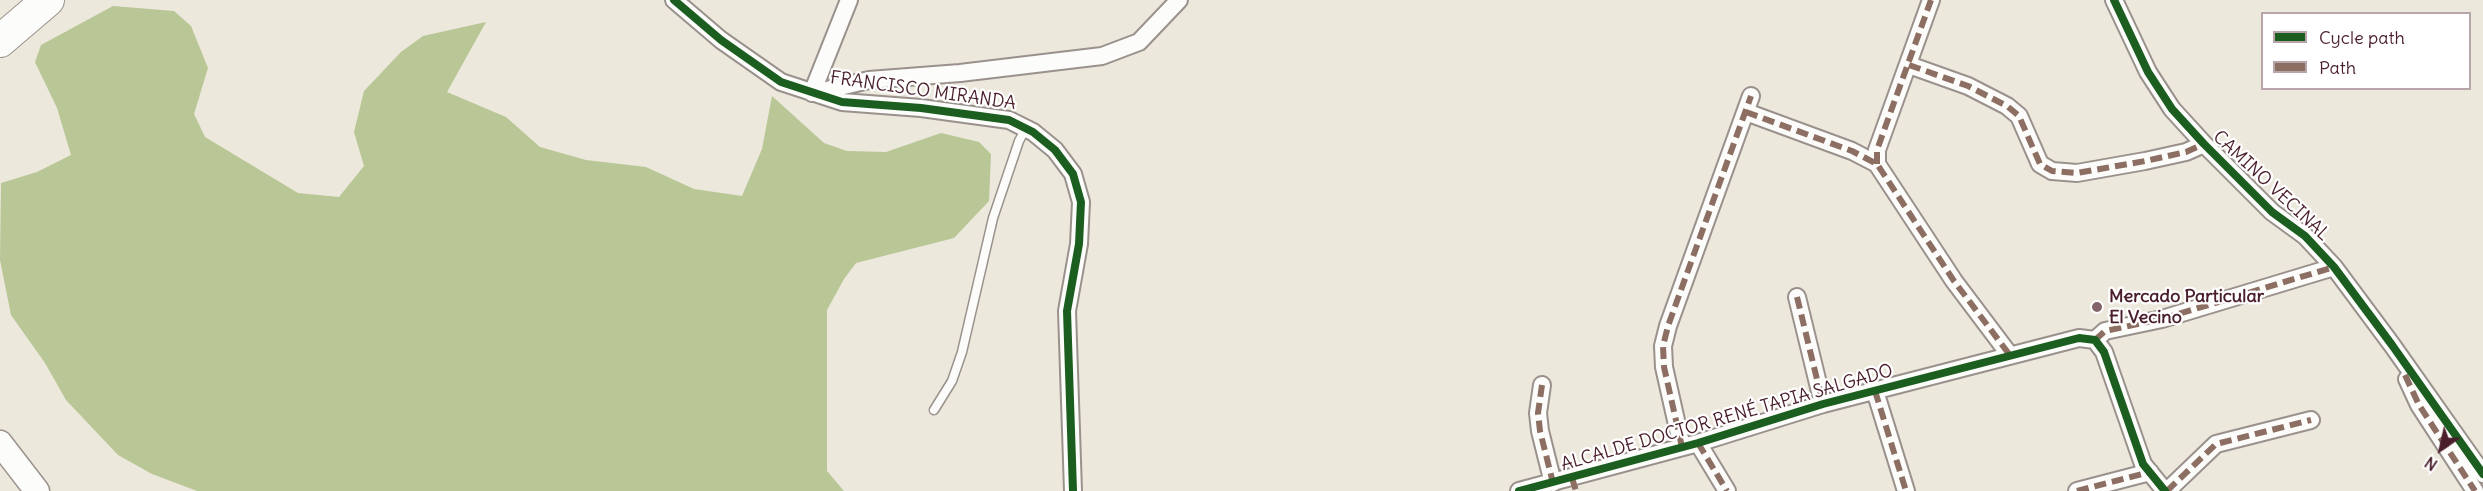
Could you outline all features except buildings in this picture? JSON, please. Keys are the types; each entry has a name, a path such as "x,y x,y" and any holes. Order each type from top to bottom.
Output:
{"highway":[{"path":"0,41 48,0"}],"main road":[{"path":"0,443 37,491"}],"street":[{"name":"FRANCISCO MIRANDA","path":"674,0 721,40 781,82 842,102 921,108 1010,120 1026,128 1055,150 1073,174 1081,202 1078,244 1067,311 1074,491"},
{"path":"812,93 849,0"},
{"path":"812,93 869,80 960,73 1102,56 1139,42 1179,0"},
{"path":"1877,164 1877,150 1931,0"},
{"name":"CAMINO VECINAL","path":"2114,0 2148,72 2172,109 2272,212 2304,236 2334,267 2483,474"},
{"path":"1909,65 1968,86 2007,106 2019,116 2040,165 2052,171 2077,173 2145,161 2186,152 2204,144"},
{"path":"1727,491 1690,445 1664,367 1663,346 1668,326 1748,104 1877,164 1954,281 2009,354"},
{"name":"ALCALDE DOCTOR RENÉ TAPIA SALGADO","path":"1519,491 1553,483 1574,484 1823,404 2009,354 2079,338 2095,340 2105,331 2163,320 2334,267"},
{"path":"1797,297 1823,404"},
{"path":"2095,340 2104,352 2143,464 2166,491 2216,444 2311,420"},
{"path":"2392,345 2419,405 2475,491"},
{"path":"1542,385 1538,413 1540,431 1553,483"},
{"path":"1875,391 1906,491"},
{"path":"2077,491 2150,472"}],"lane":[{"path":"934,410 952,381 962,352 993,218 1019,141 1026,128"}],"green space":[{"path":"113,6 174,11 191,26 208,68 194,114 205,137 298,193 339,197 364,166 354,132 364,91 401,52 423,36 486,22 447,92 506,117 540,147 586,160 646,167 694,189 742,196 762,149 772,96 824,143 847,151 886,152 941,133 979,142 991,154 989,201 954,238 856,263 844,279 827,310 827,471 844,491 197,491 152,474 118,455 66,400 45,363 11,315 0,260 1,183 37,172 71,155 57,108 35,62 41,45"}],"marked path":[{"path":"1877,164 1877,150 1931,0"},
{"path":"1909,65 1968,86 2007,106 2019,116 2040,164 2052,171 2077,173 2145,161 2186,152 2204,144"},
{"path":"1682,447 1664,367 1663,346 1668,326 1751,96"},
{"path":"1746,112 1852,151 1877,164 1954,281 2009,354"},
{"path":"2095,340 2105,331 2162,319 2334,267"},
{"path":"1797,297 1823,404"},
{"path":"2405,375 2419,405 2475,491"},
{"path":"1542,385 1538,413 1540,431 1553,483"},
{"path":"1875,391 1906,491"},
{"path":"2167,491 2216,444 2311,420"},
{"path":"1698,443 1727,491"},
{"path":"2077,491 2150,472"},
{"path":"1572,478 1576,491"}],"cycle path":[{"path":"674,0 721,40 781,82 842,102 921,108 1009,120 1033,132 1055,150 1073,174 1081,202 1079,244 1067,311 1073,491"},
{"path":"2114,0 2148,72 2172,109 2272,212 2305,236 2334,267 2483,474"},
{"path":"1519,491 1698,443 1823,404 2079,338 2095,340 2104,352 2143,464 2165,491"}],"place":[{"name":"Mercado Particular El Vecino","path":"2097,307"}]}
